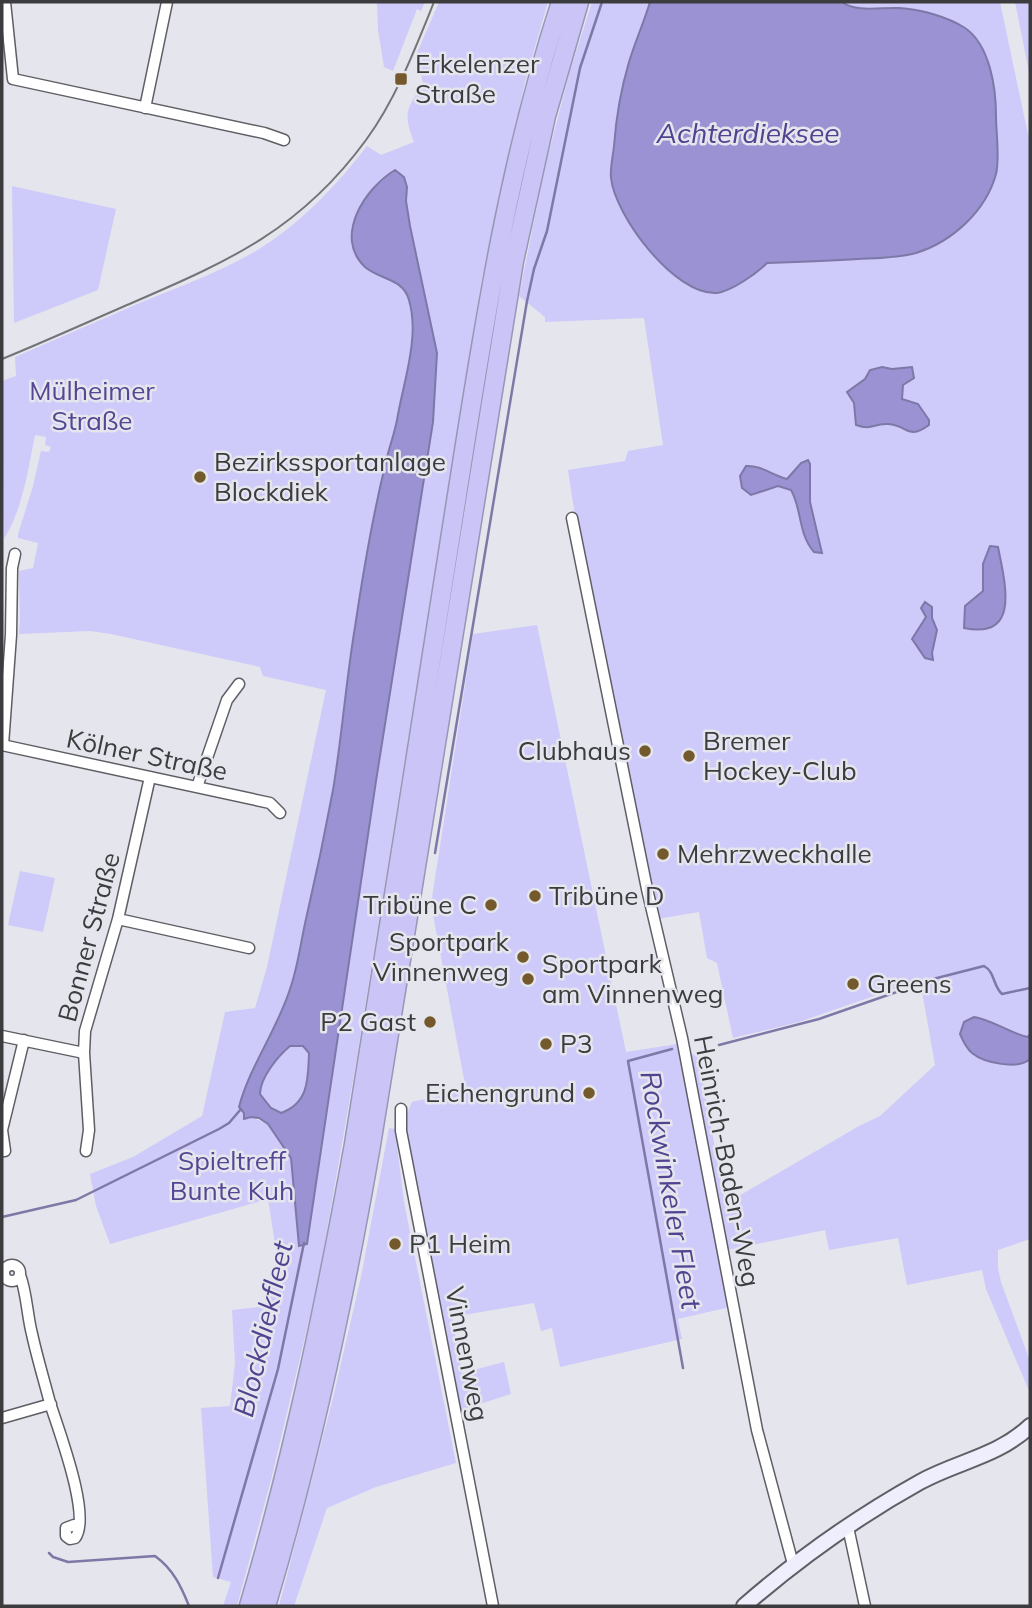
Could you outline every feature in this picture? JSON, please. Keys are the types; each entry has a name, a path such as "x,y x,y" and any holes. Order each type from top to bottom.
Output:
{"highway":[{"path":"249,1606 310,1370 334,1257 508,199 531,104 561,2"},
{"path":"266,1606 317,1418 351,1258 376,1119 514,261 546,116 579,2"}],"main road":[{"path":"744,1606 793,1564 848,1527 922,1481 997,1450 1030,1426"}],"street":[{"path":"5,2 13,79 264,133 284,140"},
{"path":"145,107 167,2"},
{"name":"Heinrich-Baden-Weg","path":"572,518 647,889 682,1038 757,1430 793,1564"},
{"path":"2,745 15,554"},
{"path":"197,787 227,700 239,684"},
{"name":"Kölner Straße","path":"2,745 270,803 280,813"},
{"name":"Bonner Straße","path":"86,1151 89,1129 83,1053 85,1031 118,919 150,777"},
{"path":"118,919 249,948"},
{"path":"2,1036 83,1053"},
{"path":"3,1151 2,1130 24,1040"},
{"name":"Vinnenweg","path":"401,1110 401,1131 494,1606"},
{"path":"20,1275 51,1404 73,1469 80,1518 78,1527"},
{"path":"2,1418 51,1404"},
{"path":"848,1527 865,1606"}],"green space":[{"path":"377,2 425,2 421,11 417,9 393,71 384,67"},
{"path":"439,2 548,2 525,82 482,278 357,1057 318,1282 271,1480 237,1606 223,1606 231,1582 213,1577 201,1408 230,1406 235,1363 232,1310 259,1307 269,1300 278,1263 268,1199 110,1244 96,1206 90,1174 133,1157 202,1116 225,1012 255,1008 267,967 326,690 263,676 260,667 111,634 90,631 19,634 19,571 33,568 38,543 18,538 18,534 41,451 49,452 51,447 45,445 46,437 35,435 20,502 4,539 2,381 16,376 15,357 216,271 259,249 318,202 367,146 381,155 414,142 408,125 408,112 423,84 417,53","holes":["385,176 407,187 410,226 437,353 433,422 316,1187 304,1244 299,1246 291,1158 268,1124 244,1114 249,1077 275,1026 291,986 312,895 333,790 369,540 385,464 394,436 411,347 411,315 409,300 403,287 367,269 353,248 351,229 358,210"]},
{"path":"592,2 1000,2 1030,144 1030,1239 998,1250 998,1268 1030,1361 1030,1393 986,1289 982,1270 907,1285 898,1238 829,1250 825,1230 728,1250 688,1055 698,1054 725,1204 880,1116 935,1065 920,980 799,1022 733,1038 717,963 707,958 699,912 657,919 582,562 568,470 625,461 628,451 663,445 644,318 545,322 545,317 519,296 544,171 570,71"},
{"path":"1015,2 1030,2 1030,77"},
{"path":"12,186 116,209 98,290 14,323"},
{"name":"Sportpark am Vinnenweg","path":"537,625 626,1052 677,1044 730,1307 678,1319 682,1339 560,1367 552,1328 541,1331 534,1303 452,1317 462,1373 504,1362 511,1394 461,1410 406,1130 407,1114 412,1102 466,1090 431,904 473,634"},
{"path":"20,871 55,878 43,932 8,925"},
{"path":"290,1046 303,1046 309,1053 307,1081 297,1103 281,1113 271,1108 260,1094 270,1068"},
{"path":"389,1128 395,1129 404,1202 456,1463 376,1487 327,1508 294,1606 279,1606 361,1277"}],"water":[{"name":"Achterdieksee","path":"650,2 842,2 862,8 899,8 925,12 965,28 974,36 986,56 995,93 998,145 997,168 991,188 966,223 942,241 916,253 767,263 737,285 717,293 683,282 666,268 635,232 615,194 611,178 619,104 631,54"},
{"path":"395,170 404,177 407,187 410,226 437,353 433,422 307,1244 299,1246 291,1158 268,1124 259,1118 244,1119 244,1113 239,1107 250,1076 279,1017 296,970 333,790 368,546 412,345 412,315 406,293 396,283 365,267 356,255 352,242 357,214 373,189","holes":["290,1046 303,1046 309,1053 305,1089 297,1103 281,1113 271,1108 260,1094 263,1081 285,1050"]},
{"path":"882,367 912,367 914,378 903,385 902,399 918,404 929,420 929,425 912,432 888,424 870,427 856,425 854,403 847,392 865,379 870,370"},
{"path":"808,460 810,502 822,553 814,552 805,537 791,490 778,486 751,495 742,488 740,476 746,466 751,466 787,479 801,463"},
{"path":"990,546 998,547 1004,577 1005,605 1002,617 994,625 982,629 964,628 965,606 983,591 983,564"},
{"path":"925,602 932,607 932,618 937,630 933,660 925,658 912,639 926,617 921,608"},
{"path":"974,1017 1021,1035 1028,1037 1030,1034 1030,1059 1010,1065 977,1057 966,1047 960,1034 964,1022"}],"waterway":[{"path":"435,853 527,301 547,231 580,68 602,2"},
{"name":"Rockwinkeler Fleet","path":"719,1045 819,1019 937,978 984,966 1002,994 1030,988"},
{"name":"Rockwinkeler Fleet","path":"672,1049 628,1061 683,1368"},
{"name":"Blockdiekfleet","path":"2,1217 76,1200 219,1129 229,1123 241,1109"},
{"name":"Blockdiekfleet","path":"218,1578 278,1369 304,1243"},
{"path":"49,1553 68,1562 155,1556 176,1578 189,1606"}],"tram line":[{"path":"2,359 169,287 233,256 290,219 341,171 377,124 404,73 434,2"}],"place":[{"name":"Erkelenzer Straße","path":"401,79"},
{"name":"Bezirkssportanlage Blockdiek","path":"200,477"},
{"name":"Clubhaus","path":"645,751"},
{"name":"Bremer Hockey-Club","path":"689,756"},
{"name":"Mehrzweckhalle","path":"663,854"},
{"name":"Tribüne D","path":"535,896"},
{"name":"Tribüne C","path":"491,905"},
{"name":"Sportpark Vinnenweg","path":"523,957"},
{"name":"Sportpark am Vinnenweg","path":"528,979"},
{"name":"Greens","path":"853,984"},
{"name":"P2 Gast","path":"430,1022"},
{"name":"P3","path":"546,1044"},
{"name":"Eichengrund","path":"589,1093"},
{"name":"P1 Heim","path":"395,1244"}],"park label":[{"name":"Mülheimer Straße","path":"92,406"},
{"name":"Spieltreff Bunte Kuh","path":"232,1176"}]}
